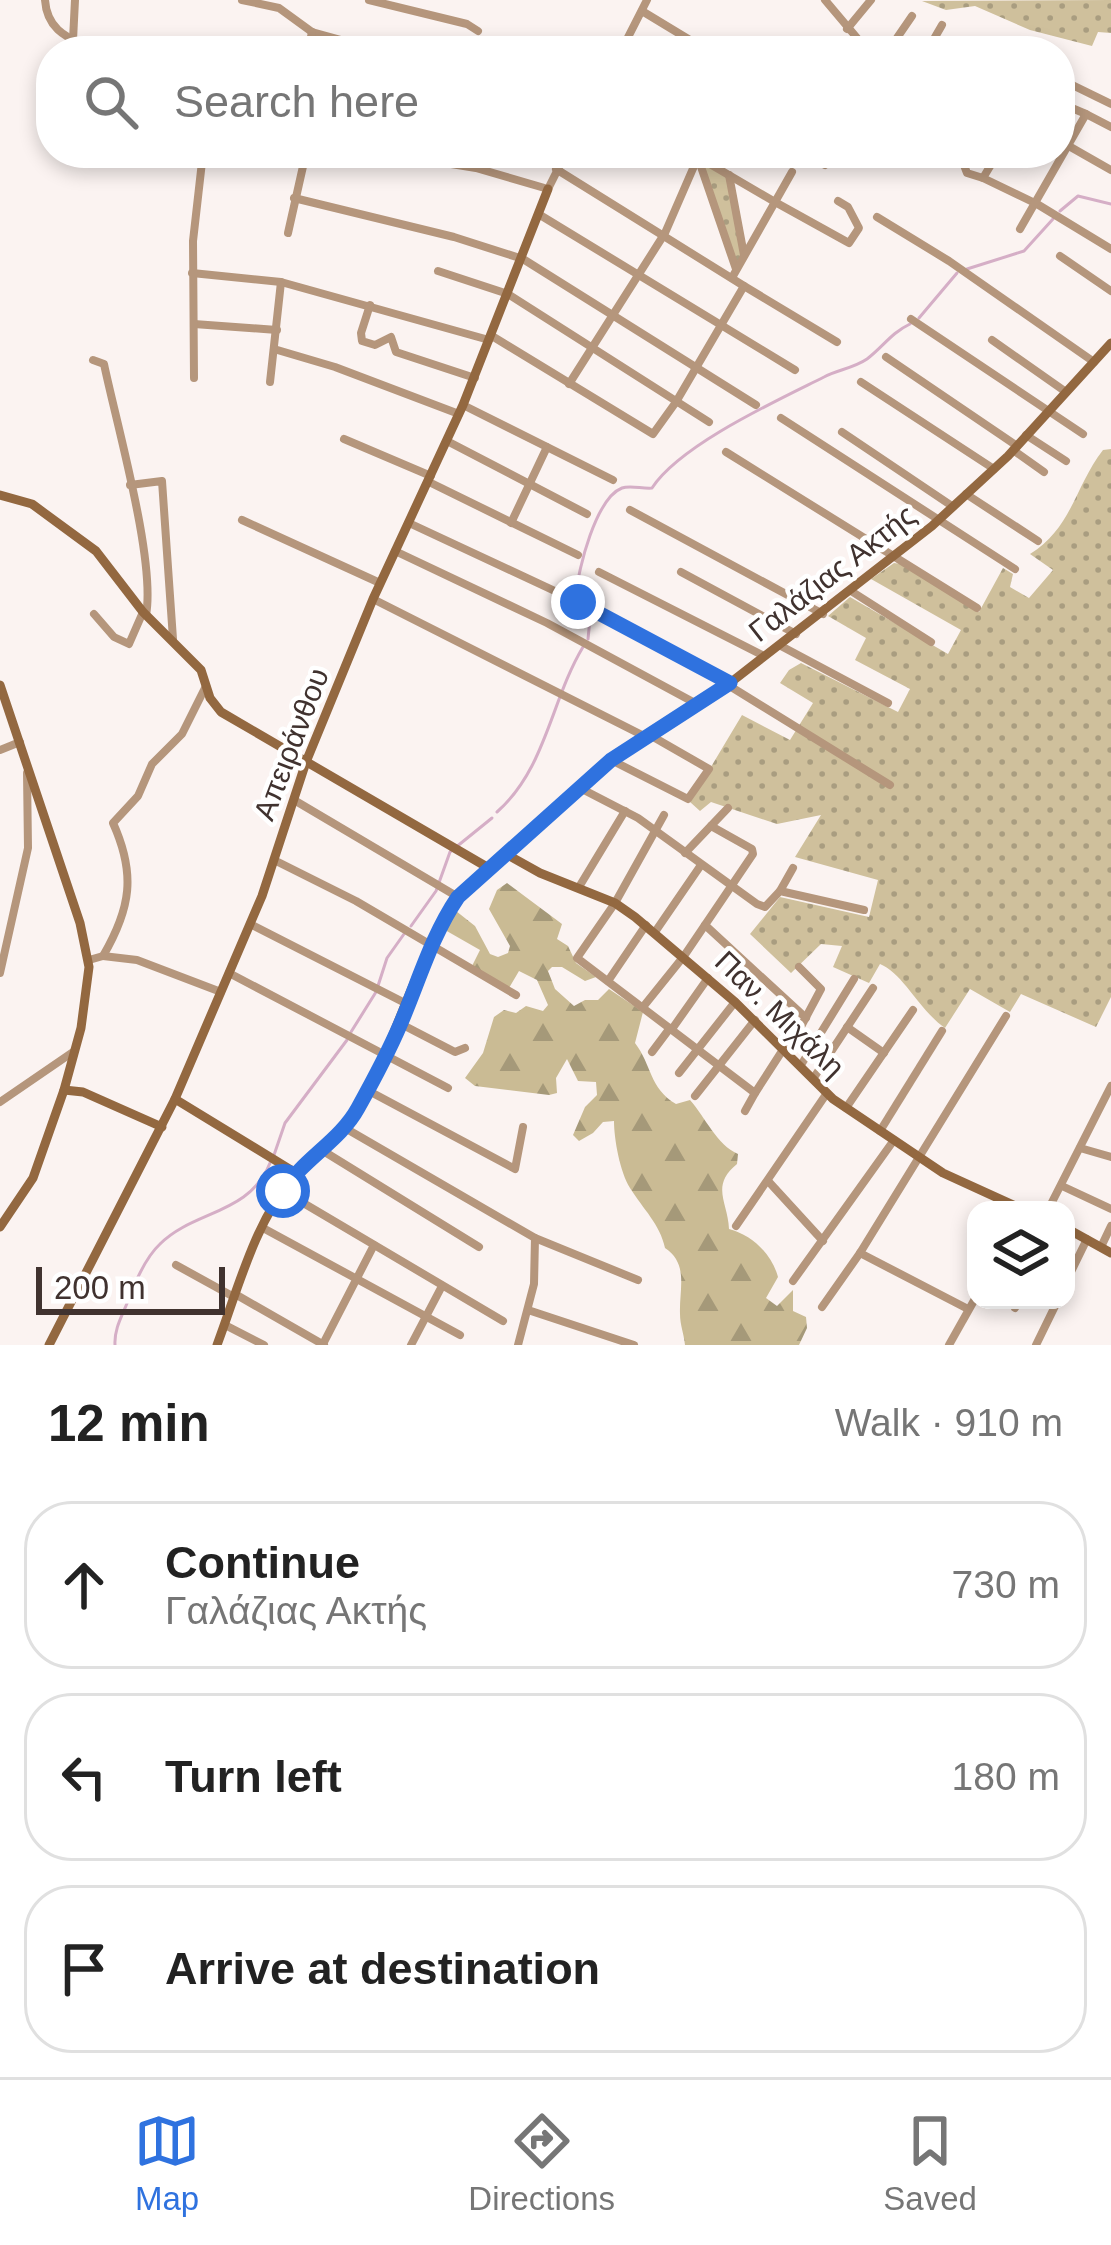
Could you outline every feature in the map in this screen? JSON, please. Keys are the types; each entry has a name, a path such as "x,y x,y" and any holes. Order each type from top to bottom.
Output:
{"street":[{"path":"46,0 51,23 68,36"},
{"path":"73,36 75,0"},
{"path":"242,0 279,8 312,32 327,36"},
{"path":"369,0 466,24 478,32"},
{"path":"630,36 647,0"},
{"path":"825,0 854,36"},
{"path":"848,29 871,0"},
{"path":"642,11 683,36"},
{"path":"898,36 912,16"},
{"path":"936,36 942,25"},
{"path":"311,36 312,32"},
{"path":"1075,86 1111,104"},
{"path":"1075,109 1111,127"},
{"path":"1075,128 1086,114"},
{"path":"1075,149 1111,170"},
{"path":"194,378 192,273 202,168"},
{"path":"288,233 302,168"},
{"path":"476,168 548,190"},
{"path":"569,384 664,233 693,168"},
{"path":"702,168 735,273 744,286 837,342"},
{"path":"719,168 849,243 859,228 848,207 838,200"},
{"path":"965,168 1111,249"},
{"path":"983,178 989,168"},
{"path":"1020,230 1053,168"},
{"path":"556,169 735,273"},
{"name":"Απειράνθου","path":"49,1345 175,1099 250,923 306,762 380,583 475,378 556,169"},
{"path":"735,273 792,172"},
{"path":"691,173 705,178"},
{"path":"729,174 744,256"},
{"path":"294,198 454,237 524,260 756,404"},
{"path":"540,214 795,370"},
{"path":"877,217 1094,362"},
{"path":"740,231 754,239"},
{"path":"715,265 728,246"},
{"path":"1060,256 1111,291"},
{"path":"438,271 508,294 709,422"},
{"path":"192,273 281,282 491,338 652,434 744,286"},
{"path":"270,382 281,282"},
{"path":"370,305 362,341 375,346 391,337 396,352 475,378"},
{"path":"911,319 1083,434"},
{"path":"194,324 277,330"},
{"path":"992,340 1066,392"},
{"name":"Γαλάζιας Ακτής","path":"217,1345 263,1228 296,1173 345,1128 386,1055 431,944 458,897 611,760 781,646 938,520 1015,448 1111,343"},
{"path":"274,349 461,409 613,479"},
{"path":"886,357 1044,472"},
{"path":"93,360 104,364 146,578 145,613 129,644 114,637 94,614"},
{"path":"861,382 994,469"},
{"path":"781,418 1016,569"},
{"path":"842,433 952,506"},
{"path":"1026,435 1066,461"},
{"path":"344,439 578,555"},
{"path":"447,441 587,514"},
{"path":"511,523 547,447"},
{"path":"726,452 977,608"},
{"path":"130,485 162,481 173,639"},
{"path":"966,494 1038,541"},
{"path":"0,495 32,503 87,544 201,670 221,712 487,868"},
{"path":"630,511 824,614"},
{"path":"242,520 380,583"},
{"path":"409,523 604,614 729,684 890,785"},
{"path":"395,551 547,623 695,703"},
{"path":"599,572 764,656"},
{"path":"681,572 796,634"},
{"path":"851,591 931,642"},
{"path":"373,599 709,769 691,797 611,760"},
{"path":"781,646 888,703"},
{"path":"103,956 128,890 126,851 112,823 138,796 152,764 182,734 206,685"},
{"path":"0,686 89,960 88,990 64,1090 33,1178 1,1224"},
{"path":"0,750 20,742"},
{"path":"0,973 28,848 26,766"},
{"path":"580,788 626,811 765,907 793,868"},
{"path":"293,800 458,897"},
{"path":"686,853 728,808"},
{"path":"579,887 626,811"},
{"path":"664,815 615,903 577,958 755,1093"},
{"path":"643,1007 684,956 754,852 711,826"},
{"name":"Παν. Μιχάλη","path":"504,853 615,903 735,1002 826,1094 919,1158 1006,1201"},
{"path":"274,860 516,995"},
{"path":"608,981 701,865"},
{"path":"780,891 864,910"},
{"path":"250,923 408,1004"},
{"path":"705,925 806,1018"},
{"path":"89,960 103,956 137,959 221,992"},
{"path":"745,1111 806,1018 821,986 799,967"},
{"path":"229,973 448,1088"},
{"path":"652,1052 708,979"},
{"path":"800,1065 854,979"},
{"path":"813,1079 873,988"},
{"path":"679,1072 735,1002"},
{"path":"847,1108 913,1010"},
{"path":"822,1307 1006,1016"},
{"path":"695,1096 754,1020"},
{"path":"400,1024 455,1052 465,1048"},
{"path":"847,1027 884,1053"},
{"path":"880,1131 942,1031"},
{"path":"0,1102 74,1052"},
{"path":"1053,1201 1111,1086"},
{"path":"64,1090 83,1092 162,1126"},
{"path":"367,1090 515,1168 523,1127"},
{"path":"736,1226 826,1094"},
{"path":"175,1099 296,1173"},
{"path":"345,1128 536,1238 638,1280"},
{"path":"793,1281 894,1140"},
{"path":"1080,1148 1111,1157"},
{"path":"320,1149 479,1247"},
{"path":"769,1182 823,1241"},
{"path":"1062,1186 1111,1209"},
{"path":"283,1191 503,1322"},
{"path":"1075,1235 1106,1250 1111,1226"},
{"path":"263,1228 460,1335"},
{"path":"519,1344 536,1264 536,1238"},
{"path":"1075,1264 1087,1239"},
{"path":"176,1265 324,1345 374,1245"},
{"path":"860,1253 967,1308"},
{"path":"411,1345 442,1286"},
{"path":"949,1345 968,1309"},
{"path":"1036,1345 1054,1309"},
{"path":"528,1310 634,1345"},
{"path":"225,1325 264,1345"}],"shaded area":[{"path":"1111,0 1111,33 1098,32 1092,46 1075,42 1075,36 1030,30 975,6 946,10 922,1"},
{"path":"704,168 726,176 741,256 737,263"},
{"path":"1111,449 1111,997 1096,1027 1021,994 1010,1012 970,989 945,1028 880,964 869,983 833,967 842,946 821,944 791,973 750,934 780,897 869,917 878,880 795,857 821,815 777,824 711,802 700,811 690,802 742,715 790,740 813,703 780,683 801,663 898,712 910,689 855,660 866,638 828,616 850,597 948,654 961,630 871,579 894,563 901,564 979,612 1003,568 1013,574 1010,587 1029,598 1053,570 1030,554 1055,532 1103,450"}],"green space":[{"path":"507,883 562,924 557,939 568,946 576,963 596,977 585,981 562,967 552,967 548,971 555,989 574,1006 598,1000 609,989 643,1012 635,1043 656,1083 676,1104 690,1100 718,1137 738,1154 722,1187 729,1229 753,1241 771,1261 778,1277 766,1298 777,1306 793,1290 793,1311 806,1317 807,1328 799,1345 685,1345 680,1269 626,1181 614,1121 603,1122 579,1141 573,1135 585,1107 597,1095 596,1082 578,1081 567,1059 556,1078 557,1093 549,1095 475,1086 465,1078 483,1053 494,1017 526,1006 543,1011 548,1005 537,980 519,971 509,988 472,966 480,950 445,930 456,911 475,926 490,954 508,953 510,946 489,909 497,890"}],"waterway":[{"path":"1060,211 1078,196 1111,204"},
{"path":"967,269 1024,251 1053,219"},
{"path":"919,318 957,273"},
{"path":"576,595 590,536 613,494 625,487 652,488 706,440 781,398 862,362 910,324"},
{"path":"579,604 590,619 588,639"},
{"path":"497,812 527,776 583,647"},
{"path":"411,926 436,891 450,852 492,818"},
{"path":"351,1032 404,934"},
{"path":"274,1155 285,1123 347,1040"},
{"path":"115,1345 134,1286 155,1250 174,1233 249,1193 270,1163"}],"route":[{"path":"283,1191 357,1111 400,1024 442,920 458,897 611,760 730,683 578,602"}]}
